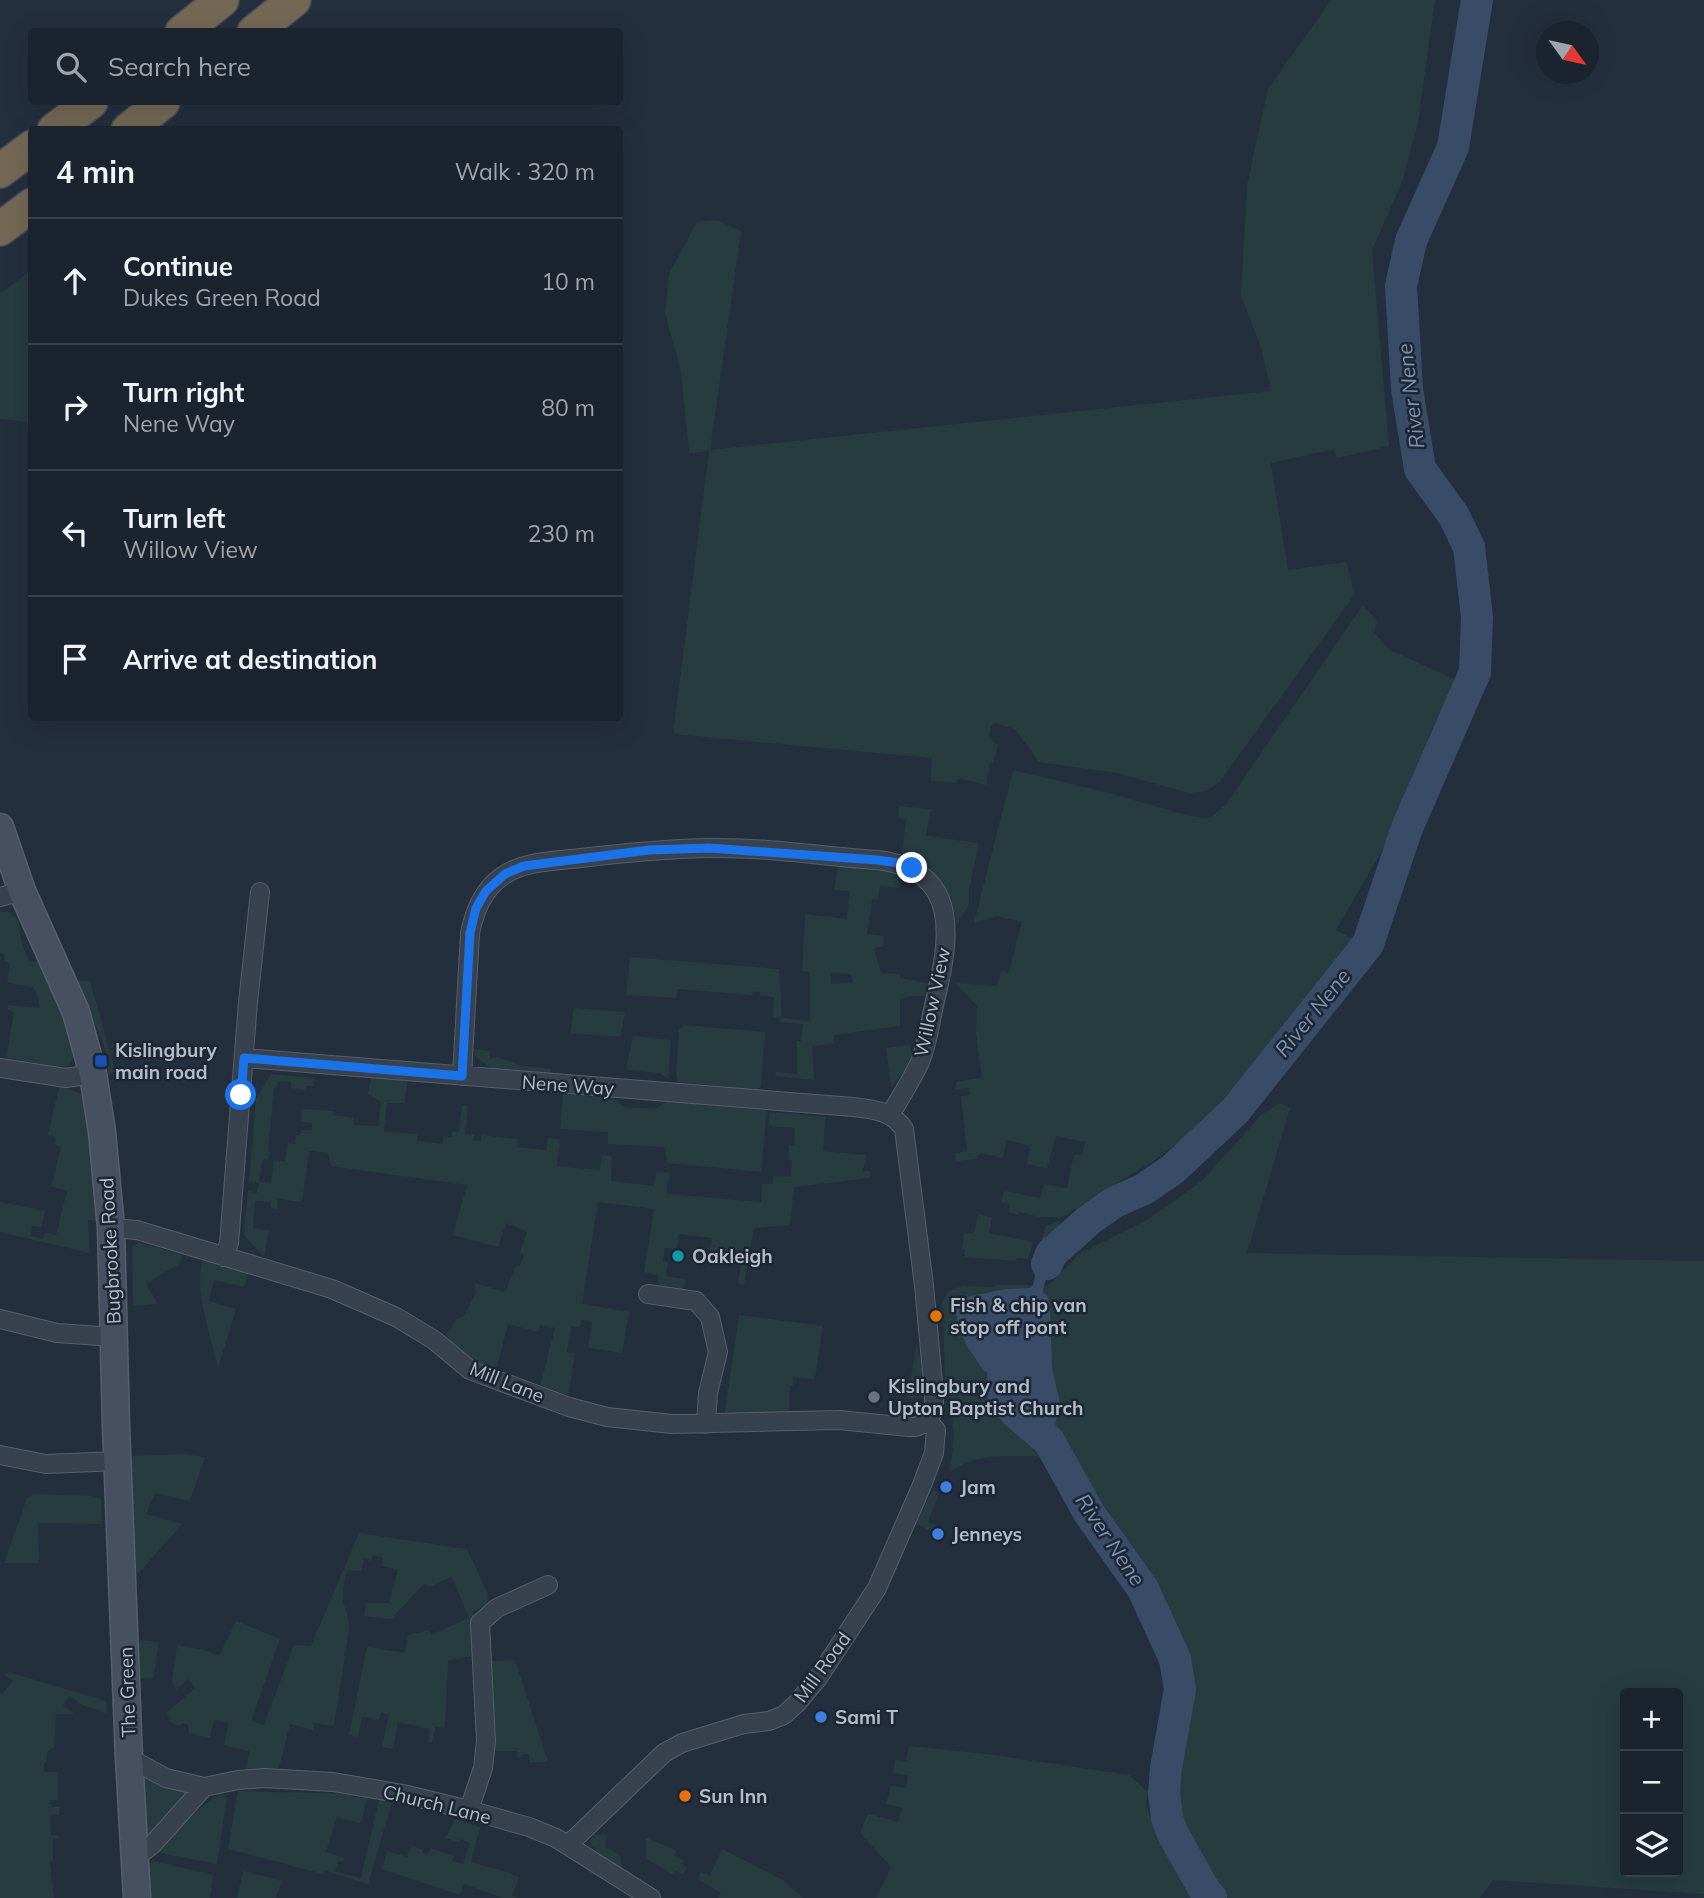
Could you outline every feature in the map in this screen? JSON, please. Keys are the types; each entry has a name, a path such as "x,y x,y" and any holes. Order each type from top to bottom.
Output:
{"highway":[{"path":"187,28 222,0"},
{"path":"259,28 294,0"},
{"path":"59,126 87,105"},
{"path":"133,126 159,105"},
{"path":"0,171 28,150"},
{"path":"0,229 28,208"}],"street":[{"name":"Bugbrooke Road","path":"0,827 11,894 76,1013 93,1074 102,1132 111,1228 125,1626"},
{"name":"Willow View","path":"462,1076 470,933 475,910 486,891 507,873 522,866 649,850 709,848 877,860 899,863 927,879 941,905 947,924 945,959 920,1061 890,1115"},
{"path":"224,1257 229,1243 260,892"},
{"name":"Nene Way","path":"244,1058 853,1107 890,1115"},
{"path":"0,1068 66,1078 93,1074"},
{"path":"890,1115 904,1129 924,1284 934,1394 934,1409 928,1421"},
{"name":"Mill Lane","path":"111,1228 137,1230 332,1289 396,1317 434,1340 470,1370 569,1407 607,1417 672,1424 839,1420 916,1427 928,1421"},
{"path":"648,1294 696,1301 710,1317 718,1352 708,1393 706,1424"},
{"path":"0,1319 57,1333 114,1337"},
{"name":"Mill Road","path":"568,1844 664,1754 682,1743 744,1724 778,1718 797,1703 818,1678 877,1588 934,1453 936,1430 928,1421"},
{"path":"0,1455 46,1464 118,1461"},
{"path":"469,1810 483,1768 486,1741 480,1623 497,1608 548,1585"},
{"name":"The Green","path":"125,1626 137,1898"},
{"name":"The Green","path":"129,1758 166,1777 204,1787"},
{"name":"Church Lane","path":"204,1787 238,1780 333,1782 469,1810 529,1827 568,1844 651,1898"},
{"path":"135,1855 152,1845 204,1787"}],"green space":[{"path":"1331,0 1435,0 1418,123 1402,182 1372,250 1389,446 1337,458 1334,449 1271,463 1288,570 1346,562 1355,594 1221,780 1206,790 1189,793 1117,773 1039,762 1015,729 995,723 991,726 989,738 998,745 993,762 989,764 987,785 958,778 956,783 931,781 932,758 673,734 709,451 689,453 681,372 665,313 669,274 697,222 717,220 741,231 710,450 1271,391 1261,347 1241,296 1247,185 1268,89"},
{"path":"28,272 28,426 26,422 0,419 0,294"},
{"path":"1363,605 1377,621 1374,632 1388,649 1456,680 1434,724 1387,842 1336,930 1358,942 1305,1011 1248,1077 1193,1131 1155,1160 1059,1219 1008,1212 1009,1204 1001,1203 1004,1191 1040,1198 1044,1184 1067,1188 1074,1154 1082,1155 1085,1142 1056,1136 1047,1168 1027,1164 1030,1146 1006,1140 1003,1158 980,1153 977,1159 956,1161 955,1153 967,1151 961,1096 970,1095 969,1088 953,1090 958,1081 982,1078 976,1033 977,1006 955,983 997,986 1001,971 1009,973 1022,922 997,916 974,923 1013,770 1190,816 1211,818 1226,804"},
{"path":"899,806 931,809 926,836 979,843 969,889 969,904 957,923 940,880 924,864 902,854 906,819 898,817"},
{"path":"838,866 888,870 901,875 899,888 880,886 878,899 872,899 867,934 884,936 883,947 876,947 875,952 881,973 900,974 900,978 927,983 926,996 900,999 900,1026 834,1035 834,1044 812,1046 814,1080 775,1076 776,1072 797,1074 797,1041 801,1041 803,1024 780,1022 781,1018 773,1017 774,997 753,991 752,995 677,989 676,998 626,995 630,957 779,969 782,1018 810,1021 810,972 802,971 805,914 847,919 850,891 834,890","holes":["831,973 851,974 853,983 831,984"]},
{"path":"0,911 10,912 18,921 29,962 43,961 56,988 76,1054 68,1066 6,1058 14,1012 8,1010 8,1005 40,1008 33,987 7,983 10,963 4,961 5,955 0,953"},
{"path":"73,980 90,981 115,1070 106,1078 107,1055 103,1042"},
{"path":"574,1008 625,1012 620,1037 570,1033"},
{"path":"684,1025 765,1032 761,1086 757,1090 678,1082 676,1073 679,1030"},
{"path":"633,1036 671,1040 668,1079 660,1073 628,1070"},
{"path":"910,1045 912,1055 906,1069 891,1087 886,1048"},
{"path":"475,1049 490,1051 490,1059 498,1057 522,1066 551,1069 551,1074 500,1070 483,1062 475,1055"},
{"path":"271,1074 314,1078 314,1086 306,1086 305,1090 291,1088 291,1082 278,1081 277,1087 274,1088 270,1152 268,1159 262,1160 259,1182 271,1183 274,1160 285,1161 288,1143 295,1144 296,1135 300,1135 301,1130 312,1130 312,1123 301,1122 302,1109 334,1111 333,1115 353,1118 354,1125 378,1126 381,1102 368,1094 371,1078 408,1081 404,1103 387,1103 384,1132 418,1134 417,1141 443,1144 444,1136 452,1137 452,1131 459,1132 462,1105 468,1106 465,1134 474,1135 473,1141 481,1141 481,1135 518,1139 517,1147 546,1150 548,1138 560,1139 557,1166 600,1170 602,1155 612,1156 611,1181 654,1186 656,1172 669,1173 667,1194 761,1202 762,1184 772,1184 773,1176 791,1177 789,1146 794,1146 795,1128 768,1126 770,1112 825,1117 823,1151 866,1155 863,1171 870,1171 870,1178 794,1187 790,1225 754,1228 744,1285 738,1284 741,1265 725,1262 726,1254 710,1251 712,1238 679,1234 677,1249 665,1248 663,1261 668,1262 666,1276 685,1279 684,1288 676,1292 662,1289 658,1275 644,1272 654,1209 598,1202 582,1304 629,1312 622,1353 588,1348 592,1322 581,1320 580,1327 571,1326 567,1352 575,1353 568,1397 539,1390 555,1328 540,1325 538,1332 508,1324 495,1374 467,1358 450,1341 447,1334 457,1319 464,1316 476,1293 475,1283 505,1292 516,1265 520,1266 524,1255 520,1252 527,1232 506,1223 498,1247 453,1235 467,1185 331,1166 328,1153 309,1151 302,1202 278,1199 277,1209 271,1208 271,1202 255,1201 253,1228 269,1230 264,1257 244,1235 248,1191 257,1193 259,1183 249,1182 256,1099"},
{"path":"59,1087 84,1096 102,1221 88,1220 90,1253 0,1232 0,1202 45,1211 41,1227 32,1226 31,1236 43,1239 45,1233 56,1235 67,1191 51,1186 61,1147 55,1145 56,1137 48,1135"},
{"path":"563,1094 611,1098 625,1107 655,1109 668,1101 767,1110 761,1172 667,1163 665,1147 608,1144 608,1132 560,1129"},
{"path":"1280,1103 1290,1108 1247,1253 1704,1261 1704,1894 1493,1880 1480,1898 1211,1898 1205,1891 1167,1818 1164,1793 1166,1768 1179,1689 1175,1659 1143,1589 1089,1513 1049,1442 1043,1456 983,1458 960,1465 950,1472 954,1437 950,1399 946,1391 942,1303 948,1291 963,1286 1033,1285 1030,1288 1006,1289 951,1301 980,1365 1002,1379 1003,1391 1036,1339 1044,1286 1050,1284 1080,1253 1147,1220 1202,1181 1261,1115"},
{"path":"978,1214 992,1217 989,1233 1033,1242 1028,1259 1017,1258 1016,1261 964,1257 964,1232 974,1234"},
{"path":"1057,1222 1066,1228 1052,1239 1043,1237 1045,1226"},
{"path":"139,1243 181,1254 180,1263 146,1284 158,1304 133,1306 132,1246"},
{"path":"203,1259 249,1272 244,1287 214,1280 209,1301 236,1309 218,1368 200,1284"},
{"path":"739,1315 823,1326 815,1379 793,1377 793,1385 790,1386 789,1411 806,1411 807,1416 724,1418"},
{"path":"916,1344 925,1373 926,1396 908,1399"},
{"path":"183,1454 205,1457 190,1501 155,1493 146,1514 182,1524 138,1574 132,1562 131,1456"},
{"path":"934,1490 939,1493 928,1522 944,1529 942,1534 912,1522"},
{"path":"34,1494 92,1496 101,1499 102,1524 38,1523 39,1563 4,1563 27,1498"},
{"path":"359,1533 467,1549 488,1594 487,1604 473,1611 474,1656 448,1660 445,1728 435,1727 432,1742 428,1742 430,1729 398,1722 393,1749 382,1747 389,1715 381,1713 379,1720 362,1717 358,1737 349,1735 367,1647 405,1653 408,1635 429,1630 431,1635 469,1618 452,1577 428,1587 424,1584 391,1619 364,1616 366,1603 389,1603 398,1570 382,1566 383,1558 373,1555 371,1561 364,1559 361,1571 347,1570 343,1600 349,1629 334,1726 314,1723 313,1730 290,1724 279,1768 262,1771 246,1770 249,1751 224,1745 229,1723 214,1720 210,1738 189,1733 188,1725 183,1723 178,1726 169,1721 167,1712 195,1688 188,1679 176,1690 172,1681 177,1645 205,1650 219,1656 236,1621 280,1639 251,1721 264,1725 294,1645 311,1646"},
{"path":"139,1640 159,1642 153,1678 138,1679"},
{"path":"514,1660 548,1762 529,1762 529,1754 522,1754 522,1757 518,1758 517,1751 492,1751 488,1661"},
{"path":"8,1672 106,1701 107,1713 82,1705 70,1696 63,1705 74,1714 56,1714 54,1748 47,1752 44,1763 44,1772 58,1772 58,1800 50,1800 51,1807 60,1807 59,1815 50,1816 51,1835 58,1835 58,1838 53,1839 53,1860 50,1862 54,1898 0,1898 0,1693 13,1681 5,1675"},
{"path":"909,1746 995,1755 1129,1775 1148,1792 1146,1806 1170,1854 1197,1898 876,1898 891,1867 860,1833 868,1814 898,1822 902,1808 886,1804 891,1786 906,1788 908,1775 893,1773 895,1760 906,1761"},
{"path":"144,1775 196,1790 147,1838"},
{"path":"238,1791 351,1794 352,1797 367,1798 361,1823 337,1817 326,1852 345,1858 339,1861 335,1871 361,1878 379,1799 392,1802 368,1884 326,1871 323,1874 228,1849"},
{"path":"222,1793 227,1797 217,1864 160,1853 161,1848 190,1818"},
{"path":"455,1819 480,1827 471,1862 519,1878 512,1895 519,1898 503,1898 464,1884 460,1895 382,1869 387,1851 407,1857 411,1846 428,1855 431,1848 454,1856 452,1861 463,1864 470,1843 446,1838"},
{"path":"593,1834 607,1835 605,1847 620,1855 622,1871 604,1860 590,1843"},
{"path":"646,1838 676,1850 674,1856 683,1860 682,1864 687,1867 683,1874 675,1870 673,1874 646,1859"},
{"path":"722,1849 783,1880 803,1898 718,1898 721,1893 698,1879 701,1872 710,1875"},
{"path":"154,1861 213,1875 210,1898 149,1898 146,1864"},
{"path":"243,1871 282,1881 276,1898 237,1898"}],"water":[{"path":"1066,1228 1087,1242 1077,1250 1068,1251 1046,1279 1044,1286 1035,1345 1036,1369 1043,1401 1038,1432 1013,1410 1006,1398 1001,1379 984,1371 966,1345 951,1300 1006,1289 1030,1288 1033,1285 1043,1237 1052,1239"}],"waterway":[{"name":"River Nene","path":"1474,0 1475,4"},
{"name":"River Nene","path":"1047,1264 1051,1254 1089,1220 1113,1203 1144,1189 1172,1170 1235,1111 1368,944 1407,828 1475,672 1477,617 1469,547 1454,516 1420,469 1407,389 1401,286 1411,241 1453,147 1477,0"},
{"path":"1034,1306 1036,1369 1043,1401 1038,1432"},
{"name":"River Nene","path":"1003,1361 1004,1398 1015,1412 1049,1441 1089,1513 1143,1589 1175,1659 1180,1689 1166,1768 1164,1793 1167,1818 1173,1834 1211,1898"}],"place":[{"name":"Kislingbury main road","path":"101,1061"},
{"name":"Oakleigh","path":"678,1256"},
{"name":"Fish & chip van stop off pont","path":"936,1316"},
{"name":"Kislingbury and Upton Baptist Church","path":"874,1397"},
{"name":"Jam","path":"946,1487"},
{"name":"Jenneys","path":"938,1534"},
{"name":"Sami T","path":"821,1717"},
{"name":"Sun Inn","path":"685,1796"}],"route":[{"path":"241,1095 244,1058 462,1076 470,933 475,910 486,891 498,879 522,866 649,850 709,848 877,860 912,868"}]}
